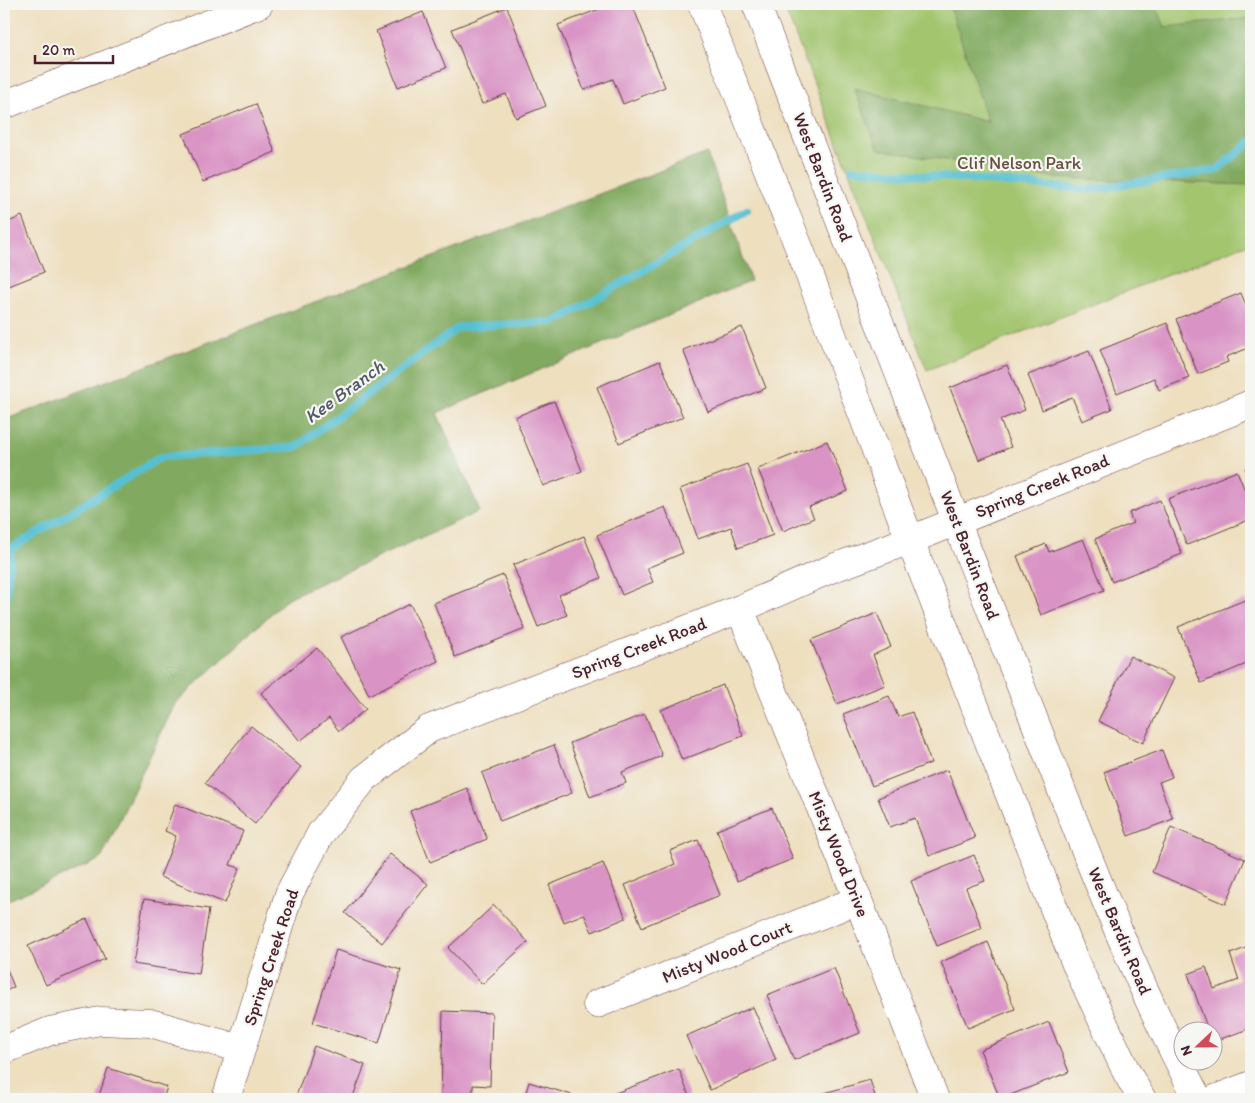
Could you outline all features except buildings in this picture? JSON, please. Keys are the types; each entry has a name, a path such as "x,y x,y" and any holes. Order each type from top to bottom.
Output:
{"street":[{"path":"7,96 259,4"},
{"path":"702,4 802,255 910,540 1075,962 1127,1073 1142,1099"},
{"name":"West Bardin Road","path":"756,4 956,521 1113,919 1168,1043 1198,1099"},
{"name":"Spring Creek Road","path":"226,1099 289,894 321,833 364,779 429,729 740,609 833,568 910,540 1251,404"},
{"name":"Misty Wood Drive","path":"740,609 858,900 935,1099"},
{"name":"Misty Wood Court","path":"597,1004 858,900"},
{"path":"4,1050 50,1031 100,1021 150,1023 241,1049"},
{"path":"1215,1099 1251,1085"}],"green space":[{"name":"Clif Nelson Park","path":"783,4 1251,4 1251,242 927,370"},
{"path":"949,4 1155,4 1165,27 1251,18 1251,185 1057,178 878,149 854,88 988,122"},
{"path":"707,153 751,281 437,413 480,511 288,598 175,704 101,859 4,902 4,420"}],"waterway":[{"path":"852,169 1089,190 1217,170 1251,142"},
{"name":"Kee Branch","path":"4,616 11,549 161,457 296,447 459,327 555,322 747,210"}]}
